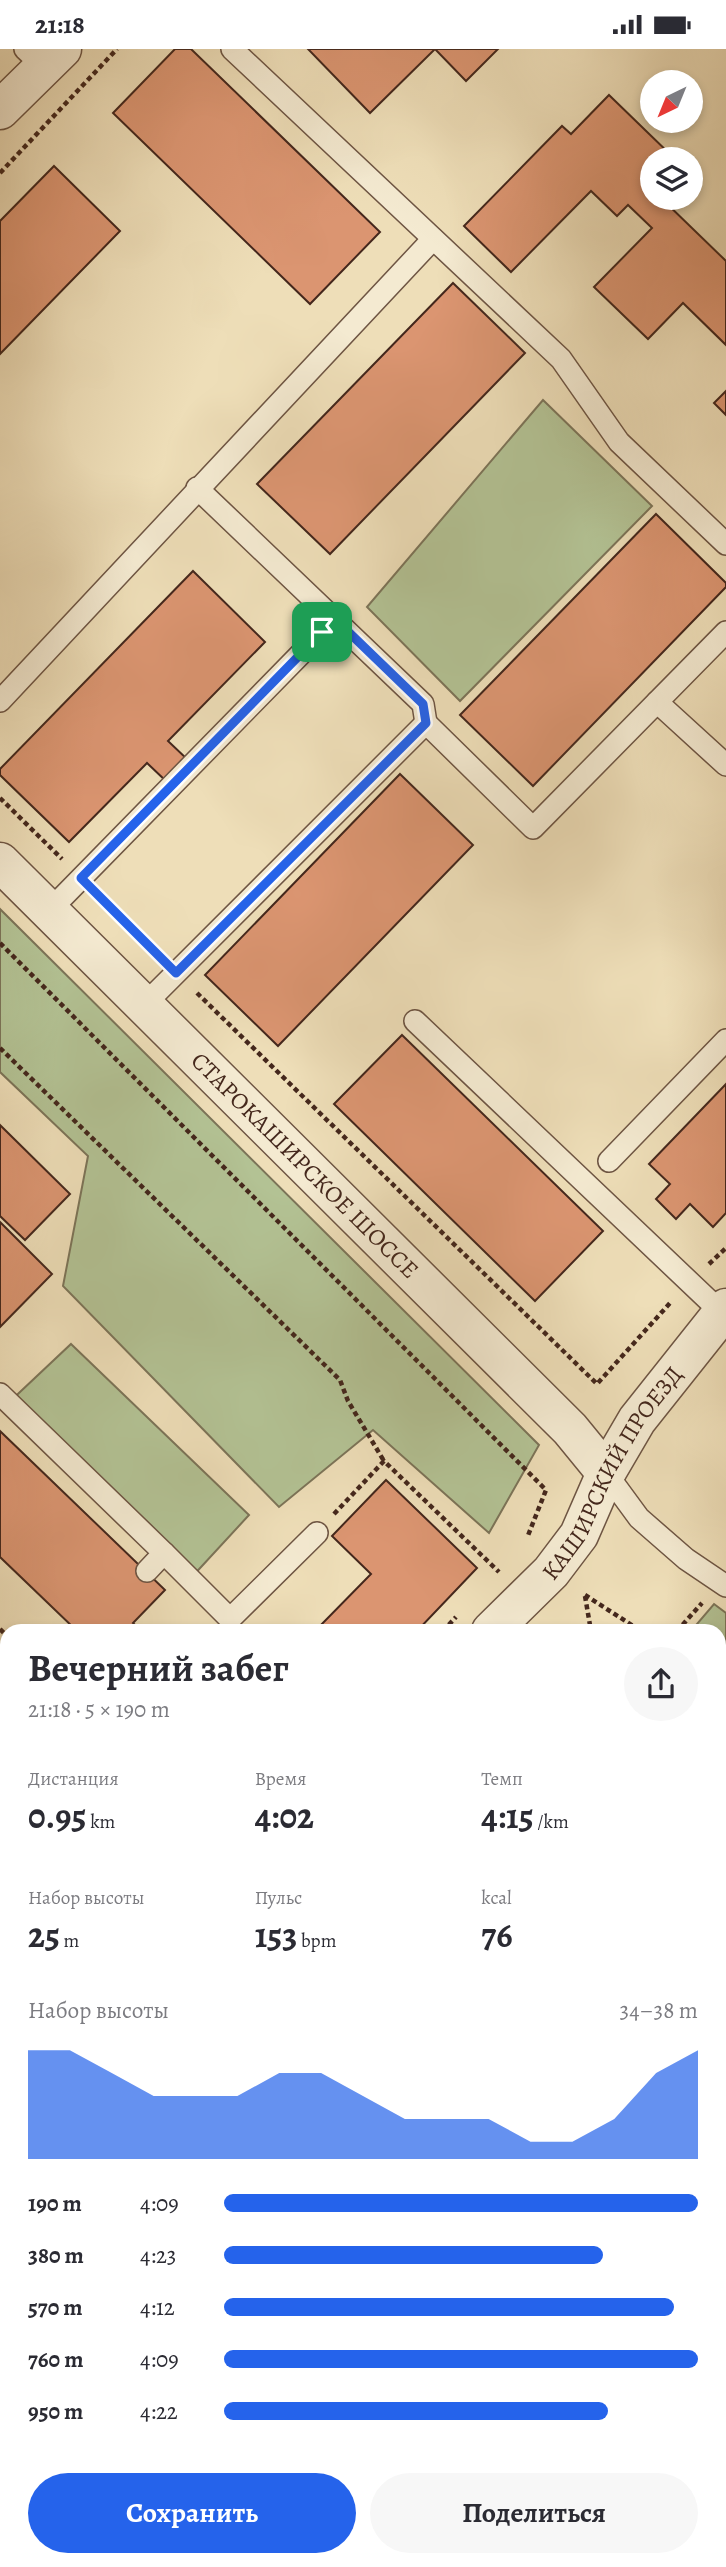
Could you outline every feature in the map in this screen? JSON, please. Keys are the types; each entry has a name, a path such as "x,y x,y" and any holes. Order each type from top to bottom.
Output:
{"street":[{"path":"0,110 44,55"},
{"name":"СТАРОКАШИРСКОЕ ШОССЕ","path":"0,862 570,1429 606,1473"},
{"name":"КАШИРСКИЙ ПРОЕЗД","path":"498,1624 551,1572 579,1535 606,1473 637,1420 724,1310"}],"lane":[{"path":"232,49 561,359 620,442 726,544"},
{"path":"0,701 433,239"},
{"path":"198,488 423,704 426,723 533,828 726,632"},
{"path":"49,911 335,619"},
{"path":"657,702 726,765"},
{"path":"144,1005 426,723"},
{"path":"415,1021 690,1282 724,1310"},
{"path":"609,1161 726,1040"},
{"path":"0,1394 230,1619 317,1533"},
{"path":"606,1473 639,1518 686,1559 723,1585"},
{"path":"147,1571 164,1553"}],"path":[{"path":"0,173 117,49"},
{"path":"0,798 597,1384 690,1282 726,1248"},
{"path":"0,943 547,1490"},
{"path":"0,1048 340,1380 348,1401 384,1461 499,1572"},
{"path":"349,1499 384,1461"},
{"path":"684,1624 723,1585"},
{"path":"591,1624 585,1595 629,1624"}],"green space":[{"path":"543,400 652,506 460,701 367,607"},
{"path":"0,909 539,1445 489,1533 373,1430 279,1507 63,1286 88,1156 0,1072"},
{"path":"71,1344 249,1515 190,1579 3,1408"},
{"path":"714,1604 726,1613 726,1624 697,1624"}],"building":[{"path":"175,49 191,49 380,232 310,304 113,113"},
{"path":"308,49 435,49 370,113"},
{"path":"435,49 498,49 466,81"},
{"path":"609,95 640,125 640,133 648,133 663,147 640,147 640,210 673,210 726,261 726,345 683,303 648,339 594,287 652,228 628,205 617,216 591,191 511,272 464,226 562,126 571,134"},
{"path":"54,166 120,231 0,354 0,221"},
{"path":"453,283 525,353 330,554 257,484"},
{"path":"726,391 726,415 714,403"},
{"path":"656,514 726,583 726,587 533,786 460,715"},
{"path":"193,571 265,642 168,741 188,760 167,782 147,763 69,842 0,775 0,769"},
{"path":"400,774 473,845 278,1046 205,975"},
{"path":"402,1035 603,1231 535,1301 334,1104"},
{"path":"726,1084 726,1213 713,1227 690,1204 676,1219 656,1199 670,1184 649,1164"},
{"path":"0,1125 70,1194 25,1240 0,1216"},
{"path":"0,1222 52,1274 0,1327"},
{"path":"0,1431 165,1590 134,1624 70,1624 0,1557"},
{"path":"386,1480 477,1568 424,1624 322,1624 371,1574 332,1536"}],"route":[{"path":"335,619 423,704 426,723 176,973 81,878 322,632 335,619"}]}
